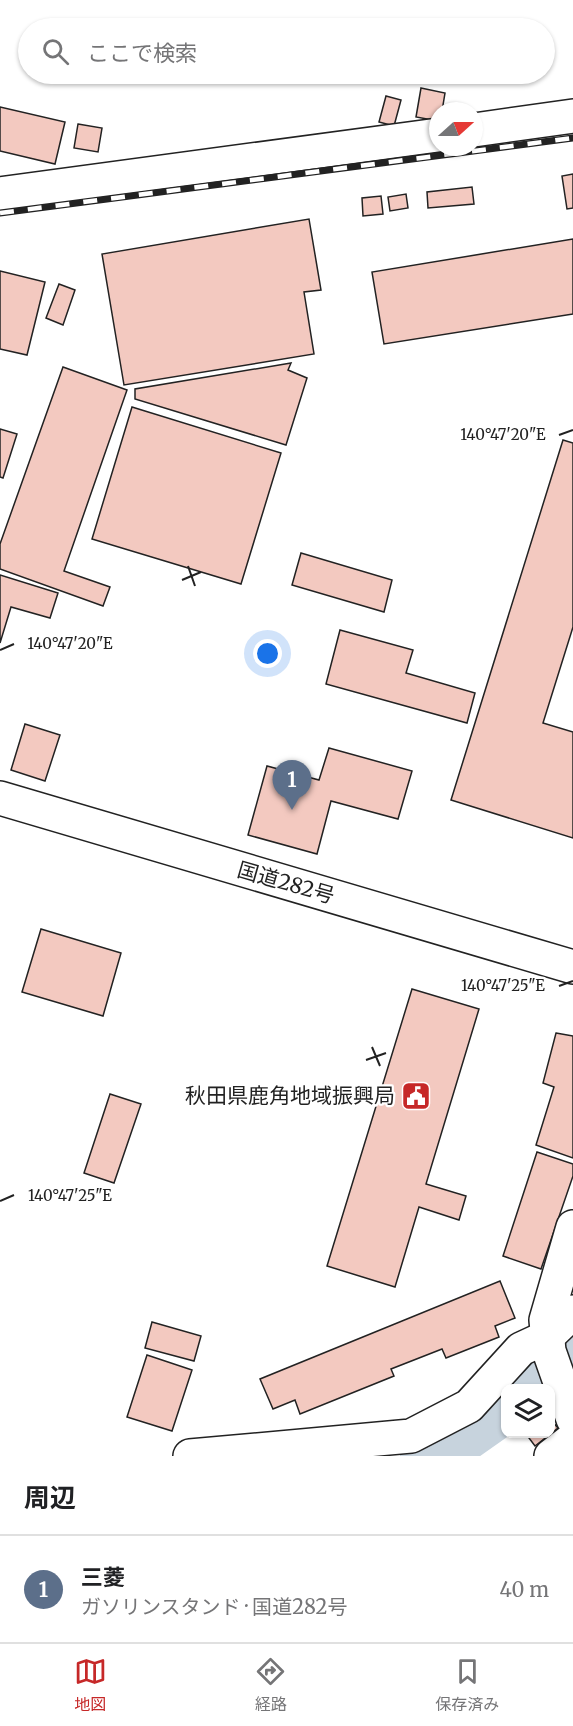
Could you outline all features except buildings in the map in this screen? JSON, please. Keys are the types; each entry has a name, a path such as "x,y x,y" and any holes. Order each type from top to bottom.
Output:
{"main road":[{"path":"483,129 573,116"},
{"path":"0,194 429,136"},
{"name":"国道282号","path":"0,798 573,968"},
{"path":"573,1227 546,1320 551,1356 573,1419"},
{"path":"551,1356 573,1312"},
{"path":"190,1456 411,1436 469,1406 521,1349 551,1356"},
{"path":"550,1456 573,1439"}],"waterway":[{"path":"532,1384 573,1342"},
{"path":"426,1456 445,1449 501,1410"}],"railway":[{"path":"0,213 573,138"}],"place":[{"name":"三菱","path":"292,810"},
{"name":"秋田県鹿角地域振興局","path":"416,1096"}]}
